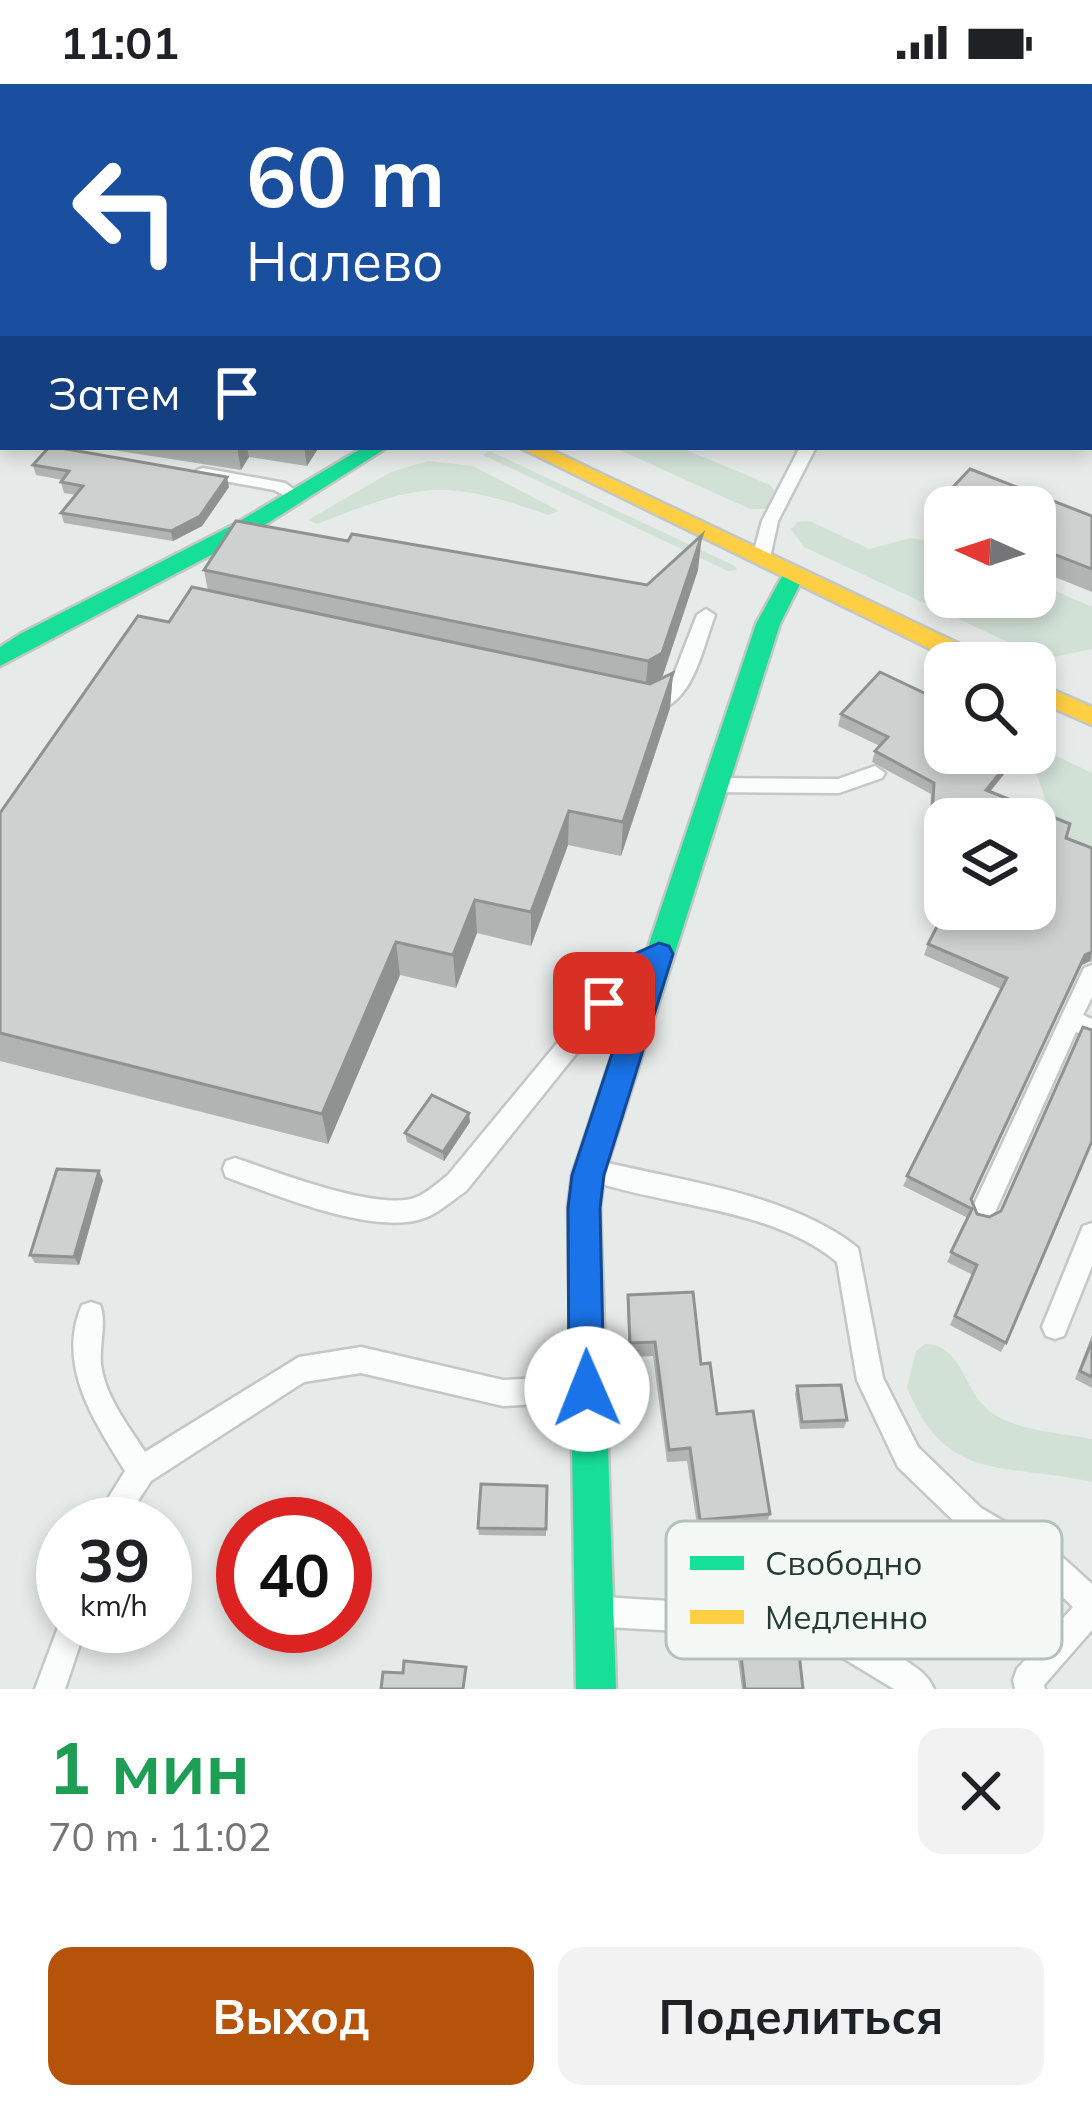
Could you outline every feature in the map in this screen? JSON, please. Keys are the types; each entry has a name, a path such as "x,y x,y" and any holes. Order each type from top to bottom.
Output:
{"main road":[{"path":"0,658 373,450"},
{"path":"535,450 935,642"},
{"path":"596,1689 584,1208 589,1169 768,624 794,574"},
{"path":"1056,700 1092,717"}],"lane":[{"path":"761,558 770,521 806,450"},
{"path":"191,471 279,486 295,496"},
{"path":"625,702 648,707 676,691 706,615"},
{"path":"713,785 831,787 853,784 875,773"},
{"path":"235,1168 363,1206 399,1212 421,1208 457,1183 633,967 659,954"},
{"path":"982,1211 1081,1024 1092,974"},
{"path":"589,1169 772,1218 839,1243 849,1256 870,1380 908,1457 976,1521"},
{"path":"1055,1328 1092,1234"},
{"path":"91,1314 84,1345 87,1376 141,1472"},
{"path":"124,1497 141,1472 299,1370 361,1360 503,1394 587,1389"},
{"path":"1062,1577 1092,1606 1062,1641"},
{"path":"594,1611 666,1614"},
{"path":"50,1689 62,1653"},
{"path":"884,1659 919,1689"},
{"path":"1030,1689 1028,1680 1046,1659"}],"green space":[{"path":"620,450 686,450 770,485 775,492 769,509 750,509"},
{"path":"490,451 737,570 728,571 483,455"},
{"path":"428,461 473,466 559,511 548,515 482,495 431,490 381,500 317,524 308,520 391,472"},
{"path":"810,521 869,549 911,538 924,540 924,603 804,547 791,529 798,522"},
{"path":"1056,591 1092,607 1092,649 1056,656 1056,642 1008,642 956,618 1056,618"},
{"path":"1056,756 1092,773 1092,858 1060,843 1056,798 1045,798 1037,774 1056,774"},
{"path":"925,1344 946,1350 982,1404 1004,1420 1092,1439 1092,1482 982,1464 940,1440 907,1387 916,1351"}],"building":[{"path":"46,450 72,450 227,477 200,516 171,531 61,513 83,486 61,482 69,471 33,465"},
{"path":"970,469 1014,486 954,486"},
{"path":"1056,502 1092,516 1092,569 1056,555"},
{"path":"236,521 348,541 352,534 647,585 702,535 662,653 648,661 204,570"},
{"path":"192,587 650,684 673,673 623,822 569,811 531,912 475,900 453,955 396,942 322,1114 0,1033 0,813 138,616 169,622"},
{"path":"880,672 924,693 924,774 999,774 986,790 1006,798 933,798 934,783 875,751 888,737 841,714"},
{"path":"1056,818 1070,824 1066,838 1092,848 1092,952 1085,955 971,1199 977,1214 989,1217 1001,1211 1083,1027 1092,1030 1092,1141 1006,1343 955,1316 977,1265 951,1252 972,1209 907,1176 1007,978 928,944 935,930 1056,930"},
{"path":"432,1095 469,1113 443,1152 405,1133"},
{"path":"57,1169 99,1171 74,1257 30,1255"},
{"path":"693,1292 701,1364 710,1363 717,1414 753,1411 770,1514 700,1520 690,1448 669,1450 655,1342 630,1343 628,1295"},
{"path":"1092,1341 1092,1377 1080,1371"},
{"path":"841,1385 847,1420 802,1422 797,1386"},
{"path":"481,1484 547,1486 546,1529 478,1528"},
{"path":"741,1659 800,1659 803,1689 745,1689"},
{"path":"404,1661 466,1667 463,1689 381,1689 383,1672 403,1673"}],"traffic: fast":[{"path":"0,658 28,639 241,530 373,450"},
{"path":"596,1689 584,1207 588,1175 768,624 794,574"}],"traffic: slow":[{"path":"535,450 935,642"},
{"path":"1056,700 1092,717"}],"route":[{"path":"587,1389 584,1208 588,1175 659,954 633,967 604,1003"}]}
